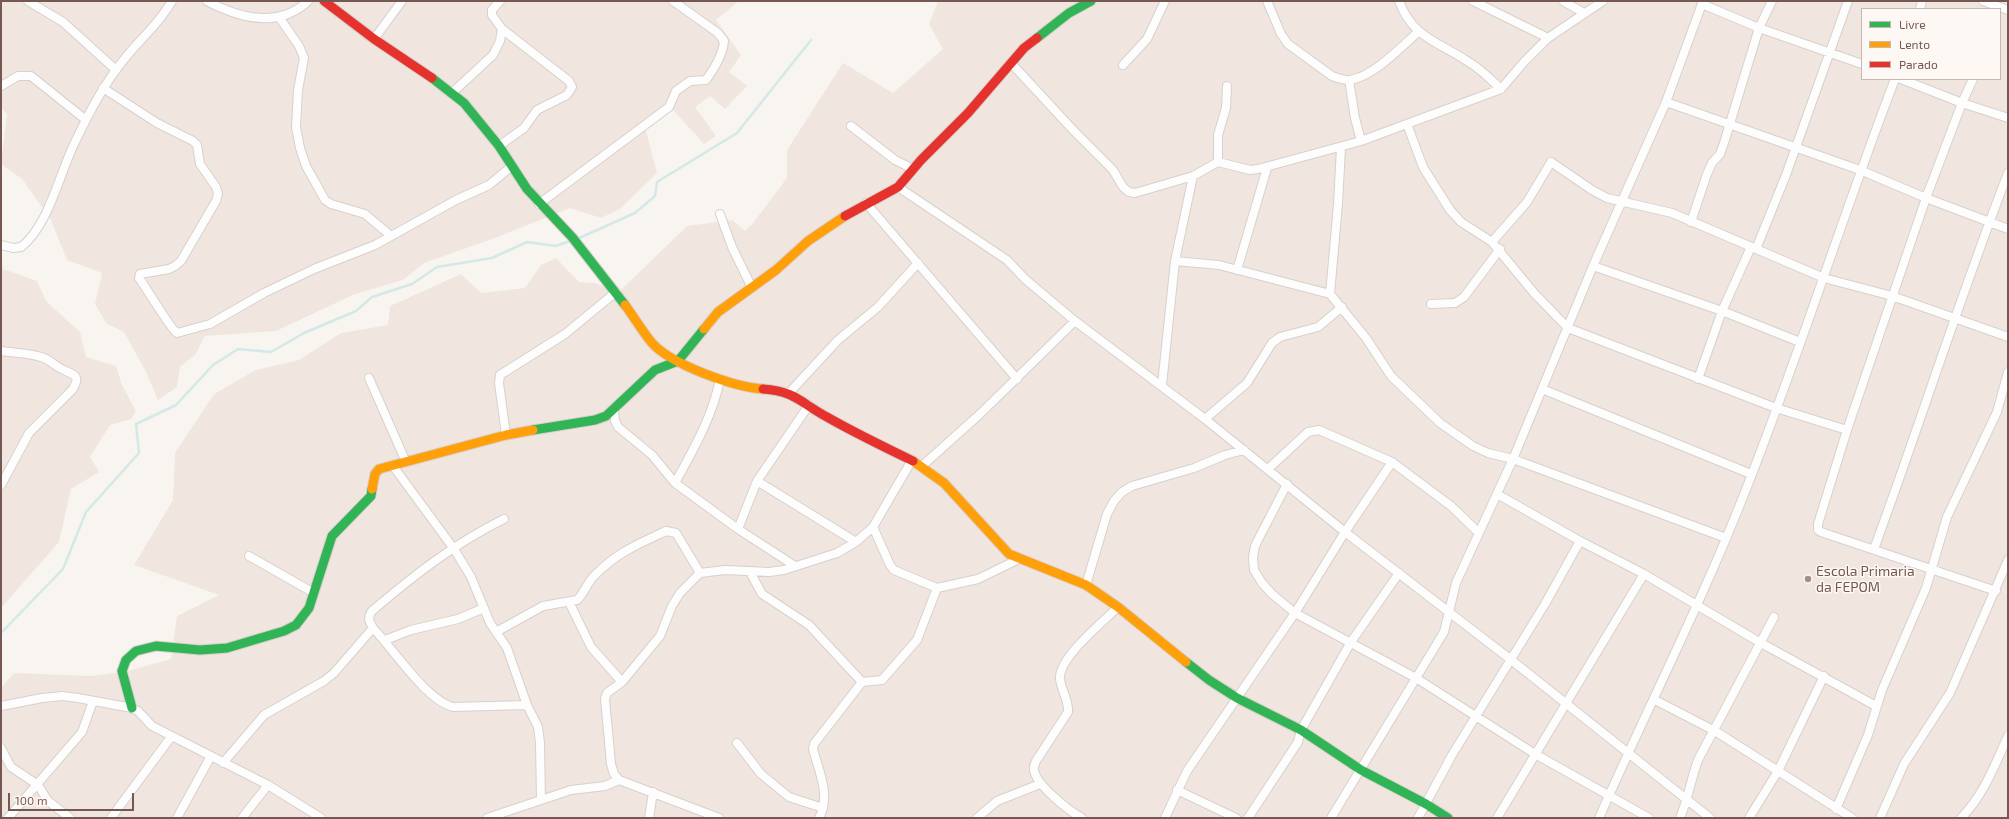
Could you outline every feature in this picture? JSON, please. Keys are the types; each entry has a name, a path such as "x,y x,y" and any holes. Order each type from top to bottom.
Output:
{"street":[{"path":"28,1 63,22 116,70"},
{"path":"1,245 13,248 21,247 32,236 49,207 71,149 103,88 126,56 148,33 172,1"},
{"path":"207,1 224,10 246,17 269,19 295,12 308,1"},
{"path":"324,1 374,39 453,92 499,146 539,204 575,241 616,292 652,344 687,367 720,379 749,388 779,390 789,393 826,417 912,460 936,474 1000,546 1019,559 1086,585 1118,607 1209,680 1237,698 1302,730 1361,770 1426,804 1448,818"},
{"path":"374,39 402,1"},
{"path":"499,146 524,128 537,110 567,94 572,87 569,81 502,29 492,15 493,7 500,1"},
{"path":"539,204 669,107 676,91 690,81 706,80 710,74 719,57 724,41 718,33 673,1"},
{"path":"132,708 123,677 123,668 126,660 134,651 143,648 214,650 242,644 261,637 280,634 298,624 304,616 314,593 328,544 332,536 370,496 373,490 375,474 379,469 506,435 595,420 614,410 655,370 678,361 714,317 776,270 818,233 866,203 898,187 913,169 968,114 1011,63 1036,37 1069,13 1091,1"},
{"path":"1123,64 1147,39 1165,1"},
{"path":"1267,1 1288,44 1332,76 1349,80 1371,72 1418,32"},
{"path":"1399,1 1406,17 1418,32 1469,61 1501,88"},
{"path":"1473,1 1548,38"},
{"path":"1563,1 1584,13"},
{"path":"1011,63 1074,131 1113,170 1123,187 1129,192 1135,193 1193,176 1218,162 1250,170 1267,168 1341,148 1501,88 1548,38 1603,1"},
{"path":"1691,222 1707,174 1712,163 1720,154 1759,28 1772,1"},
{"path":"1698,378 1722,311 1754,248 1786,175 1848,1"},
{"path":"1983,1 2008,10"},
{"path":"1331,818 1444,632 1452,592 1478,532 1513,459 1593,266 1666,102 1702,2 1759,28 1861,64"},
{"path":"279,17 299,46 304,58 298,90 296,127 300,148 309,171 325,200 335,206 366,214 391,236"},
{"path":"453,92 493,55 500,41 502,29"},
{"path":"1,86 18,76 31,76 86,120"},
{"path":"1349,80 1355,118 1361,141"},
{"path":"1598,818 1627,754 1655,700 1726,538 1752,474 1824,278 1860,170 1895,80"},
{"path":"1904,80 1962,103 2008,118"},
{"path":"1973,80 1962,103 1926,198 1892,296 1847,430 1818,524 1818,530 1996,590"},
{"path":"1218,162 1218,135 1226,108 1227,86"},
{"path":"103,88 157,123 193,141 197,145 200,164 216,187 218,194 216,201 181,260 169,269 140,274 139,278 160,308 172,330 177,333 210,324 264,293 314,269 375,245 456,200 486,187 512,166"},
{"path":"1666,102 1860,170 1926,198 2008,229"},
{"path":"1407,124 1423,167 1450,210 1461,222 1492,242 1500,249 1534,293 1568,328 1776,408 1847,430"},
{"path":"851,126 895,160 913,169"},
{"path":"1330,294 1338,204 1341,148"},
{"path":"1492,242 1527,202 1551,162 1601,196 1672,213 1824,278 1892,296 2008,337"},
{"path":"1237,270 1267,168"},
{"path":"1874,550 1914,440 1948,337 2008,172"},
{"path":"1162,386 1175,261 1193,176"},
{"path":"898,187 1007,260 1025,279 1075,322 1205,419 1345,532 1510,659 1627,754 1710,818"},
{"path":"866,203 1017,379"},
{"path":"720,214 732,247 752,288"},
{"path":"1430,304 1455,303 1464,297 1500,249"},
{"path":"1175,261 1209,263 1330,294 1342,307 1391,376 1440,423 1473,446 1488,453 1513,459 1726,538"},
{"path":"789,393 838,340 878,307 918,263"},
{"path":"1593,266 1722,311 1800,342"},
{"path":"506,435 499,383 500,375 565,334 616,292"},
{"path":"1205,419 1247,384 1272,343 1280,337 1318,327 1342,307"},
{"path":"922,466 1017,379 1075,322"},
{"path":"1,351 43,357 58,368 73,374 76,377 77,382 73,389 29,433 1,485"},
{"path":"1836,809 1868,735 1876,706 1886,680 1926,588 1947,517 1994,419 2008,372"},
{"path":"369,378 406,462"},
{"path":"675,483 694,447 715,399 720,379"},
{"path":"1542,389 1752,474"},
{"path":"738,529 757,481 809,405"},
{"path":"614,410 615,421 618,427 652,455 675,483 738,529 795,566"},
{"path":"1268,469 1308,432 1319,430 1392,462 1451,506 1478,532"},
{"path":"1086,585 1106,514 1122,492 1132,486 1194,468 1225,455 1244,450"},
{"path":"719,818 620,780 614,774 611,764 605,699 607,693 622,682 660,636 680,593 700,573 725,570 769,572 827,557 856,542 873,527 912,460"},
{"path":"1165,818 1186,771 1296,613 1345,532 1392,462"},
{"path":"393,466 454,549 470,577 496,632 507,648 527,705 535,719 539,735 541,800"},
{"path":"757,481 856,542"},
{"path":"1287,484 1255,546 1253,557 1254,570 1262,583 1272,594 1296,613 1416,678 1478,716 1535,754 1648,818"},
{"path":"1497,494 1580,541 1644,574 1761,643 1824,676 1876,706"},
{"path":"504,519 476,533 454,549 421,569 372,611 368,615 368,620 414,677 445,705 453,707 527,705"},
{"path":"873,527 890,565 894,570 937,588 978,579 1019,559"},
{"path":"496,632 544,606 569,602 581,597 593,576 616,556 666,531 671,530 676,533 700,573"},
{"path":"1418,818 1452,755 1478,716 1510,659 1545,604 1580,541"},
{"path":"249,556 314,593"},
{"path":"1880,818 1904,764 1950,693 2006,571 2008,560"},
{"path":"750,572 762,594 809,625 862,682"},
{"path":"1248,818 1298,742 1302,730 1351,642 1399,573"},
{"path":"1497,818 1644,574"},
{"path":"819,818 826,794 813,749 814,744 862,682 882,680 917,640 937,588"},
{"path":"569,602 591,647 622,682"},
{"path":"1082,818 1075,814 1040,784 1034,771 1036,761 1068,712 1069,705 1060,679 1062,666 1076,649 1118,607"},
{"path":"385,640 411,630 458,619 484,608"},
{"path":"1680,818 1688,800 1694,771 1774,617"},
{"path":"223,762 264,715 324,681 334,673 373,628"},
{"path":"1749,818 1778,771 1824,676"},
{"path":"1,706 50,697 78,698 132,708 138,711 152,726 268,785 321,818"},
{"path":"1655,700 1714,731 1852,818"},
{"path":"8,818 38,785 82,732 93,701"},
{"path":"1961,818 1970,810 1986,782 2008,736"},
{"path":"111,818 171,737"},
{"path":"737,743 761,774 789,797 823,808"},
{"path":"1,748 11,767 38,785 48,801 70,818"},
{"path":"177,818 211,756"},
{"path":"487,818 571,790 605,786 620,780"},
{"path":"977,818 997,800 1040,784"},
{"path":"242,818 268,785"},
{"path":"1177,790 1236,818"},
{"path":"649,818 653,792"}],"shaded area":[{"path":"1,1 739,1 716,20 741,55 729,72 747,86 725,109 710,96 695,107 716,136 704,144 672,109 645,127 657,173 620,209 601,218 570,208 495,238 424,263 403,280 355,294 276,331 205,336 195,355 180,367 177,387 158,400 145,370 124,332 107,324 95,304 102,273 67,260 51,220 22,179 1,164 7,114 1,108"},
{"path":"938,1 2008,1 2008,818 1,818 1,688 14,673 90,676 124,672 171,659 177,616 219,595 134,565 173,500 175,453 214,394 256,370 299,360 341,333 388,325 390,306 461,274 481,293 525,288 541,265 556,258 579,282 594,283 620,291 687,226 732,220 745,231 753,223 787,178 787,150 843,63 893,93 943,49 929,24"},
{"path":"1,257 3,269 37,281 46,301 80,332 86,357 116,366 122,385 136,411 131,419 110,425 90,457 99,472 71,489 59,542 1,608"}],"waterway":[{"path":"577,239 635,213 655,196 657,182 737,133 811,40"},
{"path":"1,633 63,569 86,512 139,453 136,424 176,405 213,365 238,349 271,352 304,333 356,311 372,297 412,284 437,267 492,258 527,242 556,246 570,241"}],"traffic: fast":[{"path":"1037,38 1069,13 1091,1"},
{"path":"432,78 464,103 499,146 527,189 572,237 625,305"},
{"path":"533,430 595,420 606,416 655,370 678,361 704,329"},
{"path":"132,708 122,671 126,660 136,651 156,646 200,650 227,648 284,631 296,625 309,608 332,536 371,496 372,489"},
{"path":"1186,662 1209,680 1237,698 1301,730 1361,770 1426,804 1448,818"}],"traffic: slow":[{"path":"704,329 718,312 776,270 808,241 845,216"},
{"path":"625,305 652,343 674,359 704,374 736,384 763,389"},
{"path":"372,489 375,474 379,469 506,435 533,430"},
{"path":"913,461 944,483 1009,554 1086,585 1118,607 1186,662"}],"traffic: jam":[{"path":"324,1 374,39 432,78"},
{"path":"845,216 898,187 921,160 968,113 1024,48 1037,38"},
{"path":"763,389 783,392 797,398 848,429 913,461"}],"place":[{"name":"Escola Primaria da FEPOM","path":"1808,579"}]}
